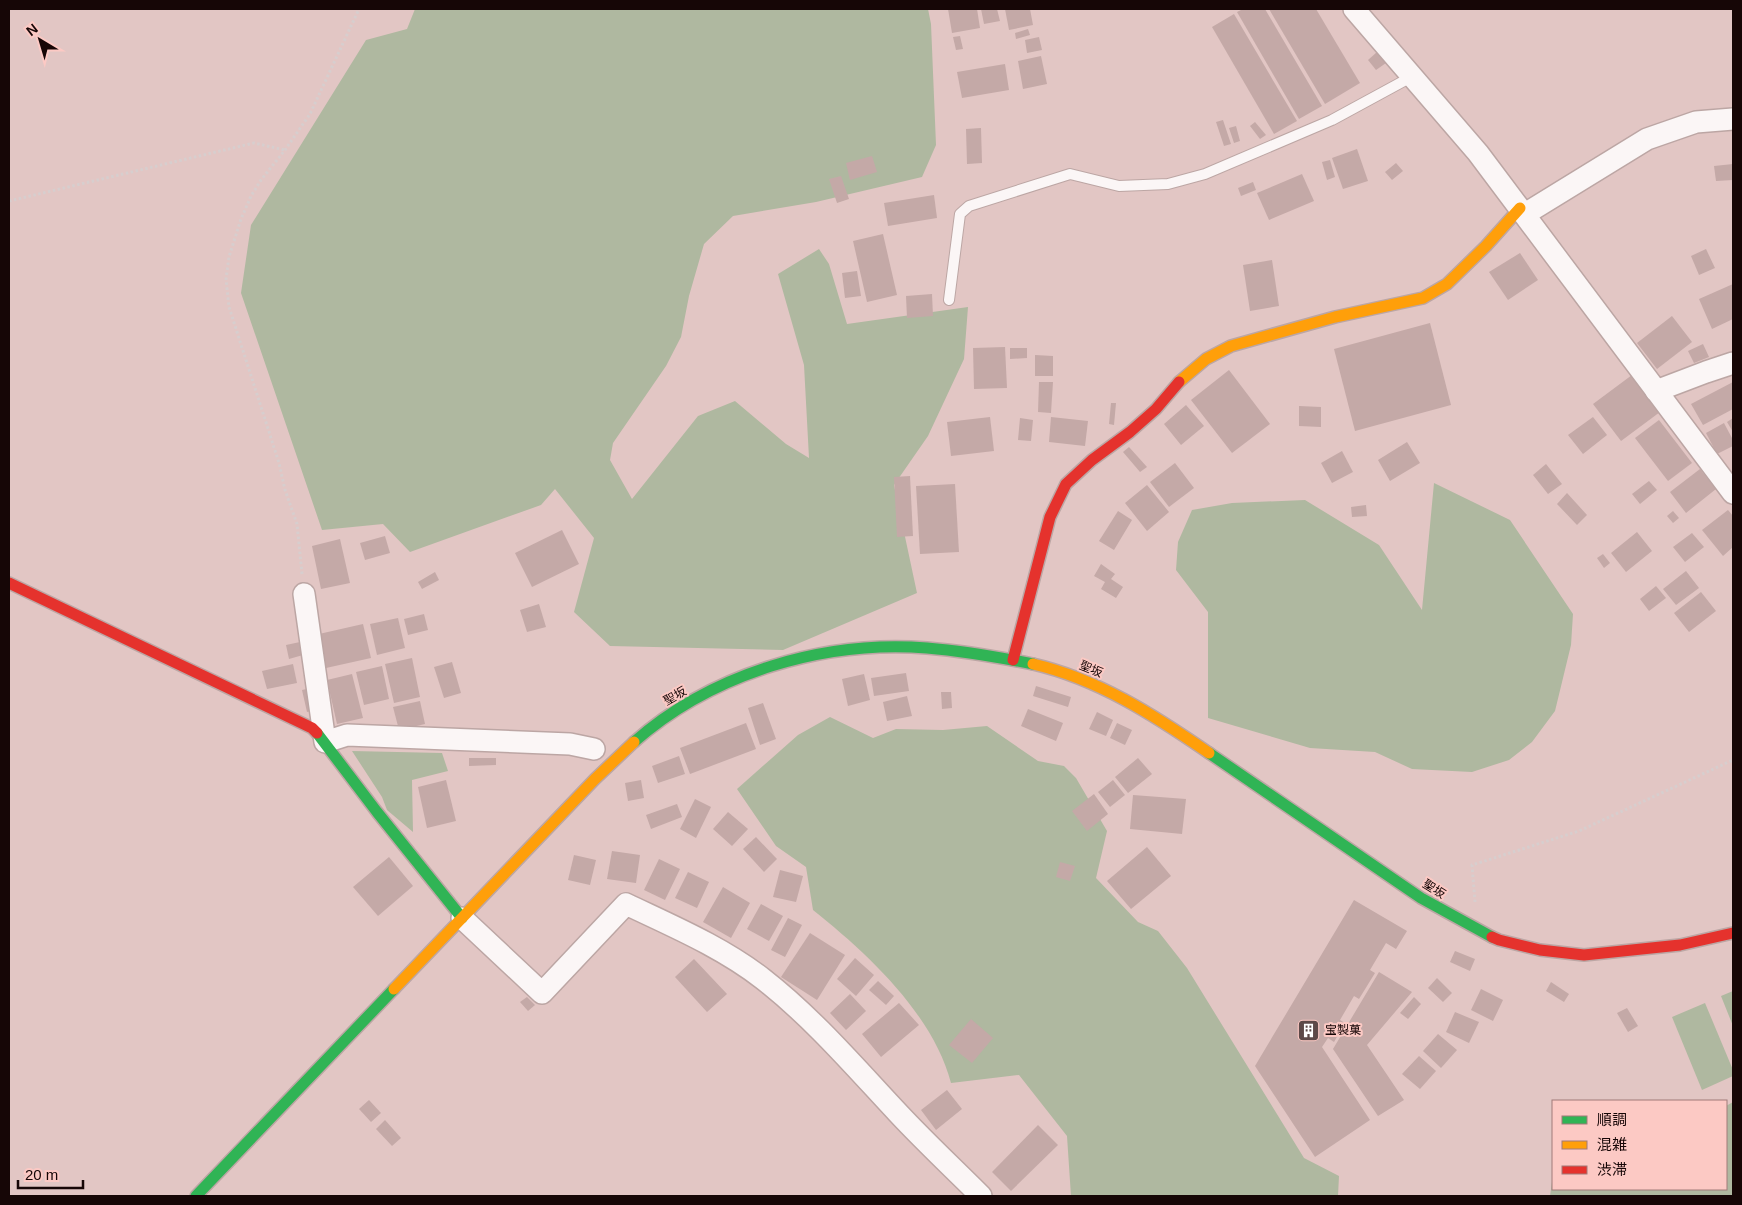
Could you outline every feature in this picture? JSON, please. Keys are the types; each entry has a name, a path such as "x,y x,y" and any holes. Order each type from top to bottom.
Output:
{"street":[{"path":"1354,9 1461,133 1522,211 1733,493"},
{"path":"1013,660 1050,517 1066,484 1092,460 1143,420 1180,382 1206,359 1231,346 1335,317 1423,298 1447,284 1522,211 1646,139 1696,122 1733,119"},
{"path":"1656,391 1733,364"},
{"path":"9,583 312,728 326,742 377,812 462,918 542,993 626,904 677,928 762,978 820,1030 921,1137 981,1196"},
{"path":"304,594 326,742"},
{"name":"聖坂","path":"196,1196 595,779 638,738 677,709 734,680 786,661 837,651 880,647 932,648 980,653 1081,678 1129,701 1172,727 1421,898 1499,940 1540,950 1584,955 1680,945 1733,933"},
{"path":"326,742 347,735 570,744 594,749"}],"lane":[{"path":"949,300 960,214 969,206 1070,174 1119,186 1168,184 1205,174 1332,120 1413,76"}],"path":[{"path":"304,594 297,524 229,307 226,279 230,257 241,220 251,196 310,114 360,9"},
{"path":"9,201 254,143 285,150"},
{"path":"1478,930 1472,865 1579,830 1733,760"},
{"path":"1466,897 1483,904"}],"green space":[{"path":"415,9 928,9 931,24 936,145 922,177 816,202 733,216 704,244 689,296 681,337 666,366 613,443 610,460 632,499 698,416 735,401 786,444 809,458 804,365 778,274 819,249 829,264 847,324 968,307 964,359 928,436 894,485 917,593 783,650 610,646 574,612 594,538 555,489 541,505 410,552 383,524 322,530 241,293 251,225 366,40 407,29"},
{"path":"1434,483 1510,520 1573,614 1571,645 1555,711 1532,742 1509,760 1472,772 1412,769 1375,752 1310,748 1208,718 1208,612 1176,570 1178,542 1192,510 1232,503 1305,500 1379,545 1422,610"},
{"path":"830,717 873,738 896,729 943,730 987,726 1038,761 1064,766 1076,778 1107,831 1096,878 1138,922 1158,931 1187,968 1304,1158 1339,1176 1338,1196 1071,1196 1067,1136 1019,1075 951,1083 942,1058 914,1009 876,965 813,910 806,867 776,846 737,789 798,735"},
{"path":"352,751 442,753 448,771 412,780 413,832 387,810 382,797"},
{"path":"1733,991 1733,1026 1721,996"},
{"path":"1705,1003 1733,1070 1733,1076 1702,1090 1672,1017"},
{"path":"1733,1102 1733,1196 1550,1196 1552,1182 1552,1190 1727,1190 1727,1105"}],"building":[{"path":"948,9 977,9 980,28 952,33"},
{"path":"981,9 997,9 1000,21 984,24"},
{"path":"1005,9 1030,9 1033,25 1009,30"},
{"path":"1243,9 1265,9 1322,106 1299,119 1237,12"},
{"path":"1269,9 1316,9 1360,83 1325,104"},
{"path":"1234,14 1297,121 1274,134 1212,27"},
{"path":"1028,29 1030,35 1016,39 1015,33"},
{"path":"960,36 963,49 956,50 953,37"},
{"path":"1039,37 1042,50 1027,53 1025,40"},
{"path":"1377,52 1386,63 1376,70 1368,60"},
{"path":"1041,56 1047,84 1023,89 1018,61"},
{"path":"1005,64 1009,90 962,98 957,72"},
{"path":"1223,120 1231,144 1224,146 1216,122"},
{"path":"1255,122 1266,135 1260,139 1250,126"},
{"path":"1236,126 1240,141 1234,143 1229,128"},
{"path":"981,128 982,163 967,164 966,129"},
{"path":"1357,149 1368,181 1343,189 1332,158"},
{"path":"872,156 877,172 850,180 846,163"},
{"path":"1330,160 1335,177 1327,180 1322,162"},
{"path":"1396,163 1403,171 1392,180 1385,172"},
{"path":"1733,164 1733,180 1716,181 1714,166"},
{"path":"1302,174 1314,201 1269,220 1257,193"},
{"path":"841,176 849,199 837,203 829,179"},
{"path":"1253,182 1256,190 1241,196 1238,188"},
{"path":"934,195 937,218 888,226 884,203"},
{"path":"883,234 897,295 867,302 853,241"},
{"path":"1706,249 1715,268 1699,275 1691,256"},
{"path":"1520,253 1538,280 1508,300 1489,272"},
{"path":"1272,260 1279,306 1250,311 1243,265"},
{"path":"857,271 861,296 845,298 842,273"},
{"path":"1733,284 1733,319 1712,329 1699,299"},
{"path":"932,294 933,316 907,318 906,296"},
{"path":"1672,316 1692,342 1657,369 1637,343"},
{"path":"1430,323 1451,405 1355,431 1334,349"},
{"path":"1703,344 1709,357 1694,363 1688,351"},
{"path":"1005,347 1007,388 974,389 973,348"},
{"path":"1010,348 1027,348 1027,358 1010,359"},
{"path":"1035,355 1053,356 1053,376 1035,376"},
{"path":"1229,370 1270,424 1232,453 1191,400"},
{"path":"1632,375 1660,412 1621,441 1593,404"},
{"path":"1039,382 1053,382 1051,413 1038,412"},
{"path":"1733,382 1733,409 1703,425 1691,404"},
{"path":"1111,403 1116,403 1114,425 1109,424"},
{"path":"1186,405 1204,426 1181,445 1164,424"},
{"path":"1299,406 1321,407 1321,427 1299,426"},
{"path":"990,417 994,451 951,456 947,422"},
{"path":"1051,417 1088,421 1085,446 1049,442"},
{"path":"1593,417 1607,435 1583,454 1568,435"},
{"path":"1020,418 1033,420 1031,441 1018,440"},
{"path":"1733,418 1733,432 1727,422"},
{"path":"1659,420 1692,463 1668,481 1635,438"},
{"path":"1724,423 1733,440 1733,446 1717,454 1706,433"},
{"path":"1407,442 1420,463 1390,481 1378,460"},
{"path":"1129,447 1147,467 1140,472 1123,452"},
{"path":"1342,451 1353,472 1332,483 1321,463"},
{"path":"1175,463 1194,488 1169,507 1150,482"},
{"path":"1546,464 1562,484 1548,494 1533,475"},
{"path":"1700,469 1716,489 1686,513 1670,492"},
{"path":"910,476 913,536 897,537 894,477"},
{"path":"1649,481 1657,490 1640,504 1632,494"},
{"path":"955,484 959,552 920,554 916,486"},
{"path":"1147,485 1169,512 1147,531 1125,503"},
{"path":"1567,493 1587,515 1577,525 1557,504"},
{"path":"1366,505 1367,516 1352,517 1351,507"},
{"path":"1728,510 1733,516 1733,547 1723,556 1702,530"},
{"path":"1118,511 1132,520 1114,550 1099,541"},
{"path":"1673,511 1679,518 1673,523 1667,516"},
{"path":"562,530 579,564 532,587 515,553"},
{"path":"1637,532 1652,551 1626,572 1611,553"},
{"path":"1692,533 1704,547 1685,562 1673,547"},
{"path":"385,536 390,553 365,560 360,543"},
{"path":"340,539 350,583 321,589 312,546"},
{"path":"1603,554 1610,563 1604,568 1597,558"},
{"path":"1101,564 1115,574 1111,579 1123,587 1116,598 1101,589 1105,582 1094,576"},
{"path":"1686,571 1699,588 1676,605 1663,589"},
{"path":"435,572 439,580 422,589 418,582"},
{"path":"1656,586 1666,598 1649,611 1640,599"},
{"path":"1701,592 1716,611 1689,632 1674,613"},
{"path":"539,604 546,627 527,632 520,610"},
{"path":"424,614 428,630 408,635 404,619"},
{"path":"398,618 405,648 377,655 370,624"},
{"path":"363,624 371,658 326,668 319,634"},
{"path":"300,642 303,655 289,659 286,645"},
{"path":"412,658 420,697 394,703 385,664"},
{"path":"452,662 461,693 444,698 434,667"},
{"path":"293,664 297,683 267,689 262,671"},
{"path":"382,666 389,699 364,705 356,672"},
{"path":"906,673 909,691 874,696 871,678"},
{"path":"352,674 363,718 337,724 327,680"},
{"path":"864,674 870,700 848,706 842,679"},
{"path":"1036,686 1071,697 1068,707 1033,696"},
{"path":"311,688 316,710 307,712 302,690"},
{"path":"941,692 951,692 952,708 942,709"},
{"path":"907,696 912,716 887,721 883,702"},
{"path":"420,701 425,724 399,730 393,707"},
{"path":"763,703 776,739 760,745 748,708"},
{"path":"1028,709 1063,723 1056,741 1021,726"},
{"path":"1097,712 1113,720 1106,736 1089,729"},
{"path":"746,723 756,749 690,774 680,748"},
{"path":"1117,723 1132,730 1125,745 1110,738"},
{"path":"679,756 685,774 658,783 652,766"},
{"path":"469,758 496,758 496,765 469,766"},
{"path":"1138,758 1152,774 1128,793 1115,777"},
{"path":"446,780 456,821 427,828 418,787"},
{"path":"641,780 644,798 628,801 625,783"},
{"path":"1113,780 1125,795 1110,807 1098,792"},
{"path":"1094,794 1108,814 1087,831 1072,811"},
{"path":"1133,795 1186,799 1182,834 1130,829"},
{"path":"695,799 711,807 696,838 680,829"},
{"path":"677,804 682,817 651,829 646,815"},
{"path":"728,812 748,829 732,846 713,829"},
{"path":"756,837 777,859 764,872 743,849"},
{"path":"1147,847 1171,876 1131,909 1107,881"},
{"path":"612,851 640,855 636,883 607,879"},
{"path":"574,855 596,860 590,885 568,880"},
{"path":"389,857 413,886 378,916 353,887"},
{"path":"659,859 680,869 665,900 644,890"},
{"path":"1060,862 1075,866 1070,881 1056,877"},
{"path":"780,870 803,876 796,902 773,897"},
{"path":"688,872 709,882 697,908 675,898"},
{"path":"723,887 750,903 731,938 703,922"},
{"name":"宝製菓","path":"1354,900 1407,931 1396,949 1386,943 1370,970 1375,973 1359,999 1354,996 1340,1020 1345,1023 1334,1042 1328,1038 1322,1047 1370,1120 1315,1157 1255,1066"},
{"path":"761,904 783,916 769,941 747,929"},
{"path":"788,918 802,925 785,957 771,950"},
{"path":"810,933 845,955 817,1000 781,977"},
{"path":"1455,951 1475,959 1470,971 1450,962"},
{"path":"855,958 874,975 856,996 837,979"},
{"path":"694,959 727,994 707,1012 675,977"},
{"path":"1379,972 1412,992 1367,1045 1404,1100 1378,1116 1333,1049"},
{"path":"1437,978 1452,993 1443,1002 1428,988"},
{"path":"878,981 894,996 886,1005 869,990"},
{"path":"1551,982 1569,994 1564,1002 1546,991"},
{"path":"1481,989 1503,1000 1493,1021 1471,1010"},
{"path":"850,994 866,1011 846,1030 830,1013"},
{"path":"527,997 535,1005 528,1011 520,1002"},
{"path":"1414,997 1421,1004 1408,1019 1400,1013"},
{"path":"899,1003 919,1025 881,1057 862,1034"},
{"path":"1627,1008 1638,1026 1628,1032 1617,1013"},
{"path":"1455,1012 1479,1022 1469,1043 1446,1032"},
{"path":"971,1019 993,1038 972,1063 949,1045"},
{"path":"1438,1034 1457,1050 1441,1068 1423,1051"},
{"path":"1419,1056 1436,1071 1420,1089 1402,1074"},
{"path":"947,1090 962,1109 936,1130 921,1110"},
{"path":"369,1100 381,1113 371,1122 359,1109"},
{"path":"385,1120 401,1138 392,1146 376,1129"},
{"path":"1038,1125 1058,1145 1011,1191 992,1172"}],"traffic: fast":[{"path":"634,742 665,718 698,697 734,680 771,666 810,656 888,647 927,648 980,654 1033,664"},
{"path":"317,733 377,812 462,918"},
{"path":"1209,753 1421,898 1492,937"},
{"path":"196,1196 394,989"}],"traffic: slow":[{"path":"1179,382 1206,359 1231,346 1335,317 1423,298 1447,284 1486,246 1520,208"},
{"path":"1033,664 1080,679 1125,700 1209,753"},
{"path":"394,989 595,779 634,742"}],"traffic: jam":[{"path":"1013,660 1050,517 1066,484 1092,460 1130,432 1156,409 1179,382"},
{"path":"9,583 312,728 317,733"},
{"path":"1492,937 1540,950 1584,955 1680,945 1733,933"}],"place":[{"name":"宝製菓","path":"1309,1030"}]}
